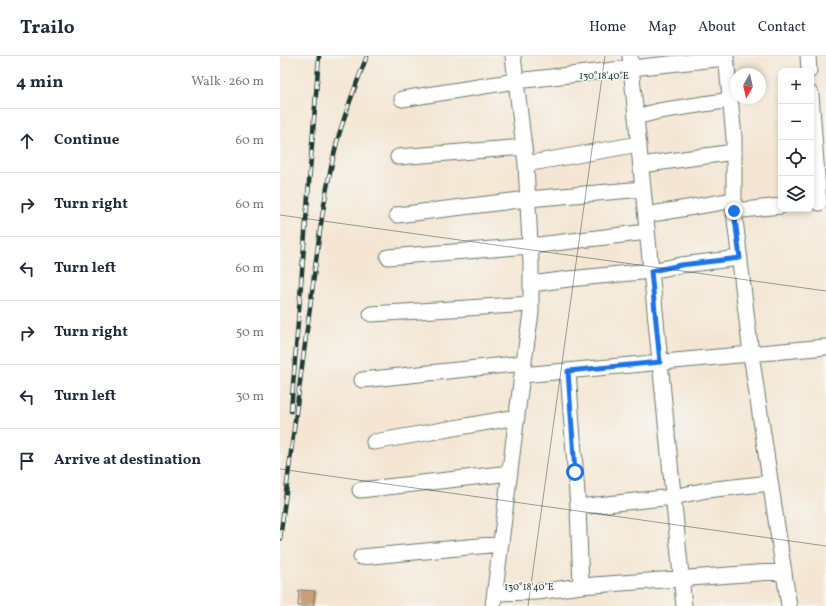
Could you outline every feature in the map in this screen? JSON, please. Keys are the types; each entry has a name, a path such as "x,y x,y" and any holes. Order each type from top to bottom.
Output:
{"street":[{"path":"512,56 526,164 530,246 531,313 494,599 580,586 784,570"},
{"path":"808,56 809,68"},
{"path":"402,99 630,62 726,57 730,100 660,111 636,117"},
{"path":"630,62 684,606"},
{"path":"730,104 734,137 734,206 751,354 789,606"},
{"path":"812,104 819,203"},
{"path":"526,164 638,144"},
{"path":"398,157 524,147"},
{"path":"641,165 734,152"},
{"path":"397,216 528,199 643,189"},
{"path":"646,215 734,206 778,206"},
{"path":"388,257 530,246 647,232"},
{"path":"531,284 651,271 681,265 740,258"},
{"path":"371,314 531,304"},
{"path":"362,380 523,369 568,371 826,348"},
{"path":"568,371 578,507 580,586"},
{"path":"374,442 517,417"},
{"path":"360,490 510,473"},
{"path":"578,507 673,497 707,490 770,483"},
{"path":"361,557 501,544"}],"building":[{"path":"299,590 315,591 313,606 298,606"}],"railway":[{"path":"291,411 319,56"},
{"path":"280,539 324,204 337,142 367,56"}],"route":[{"path":"575,472 568,371 660,362 651,271 681,265 740,258 734,211"}]}
